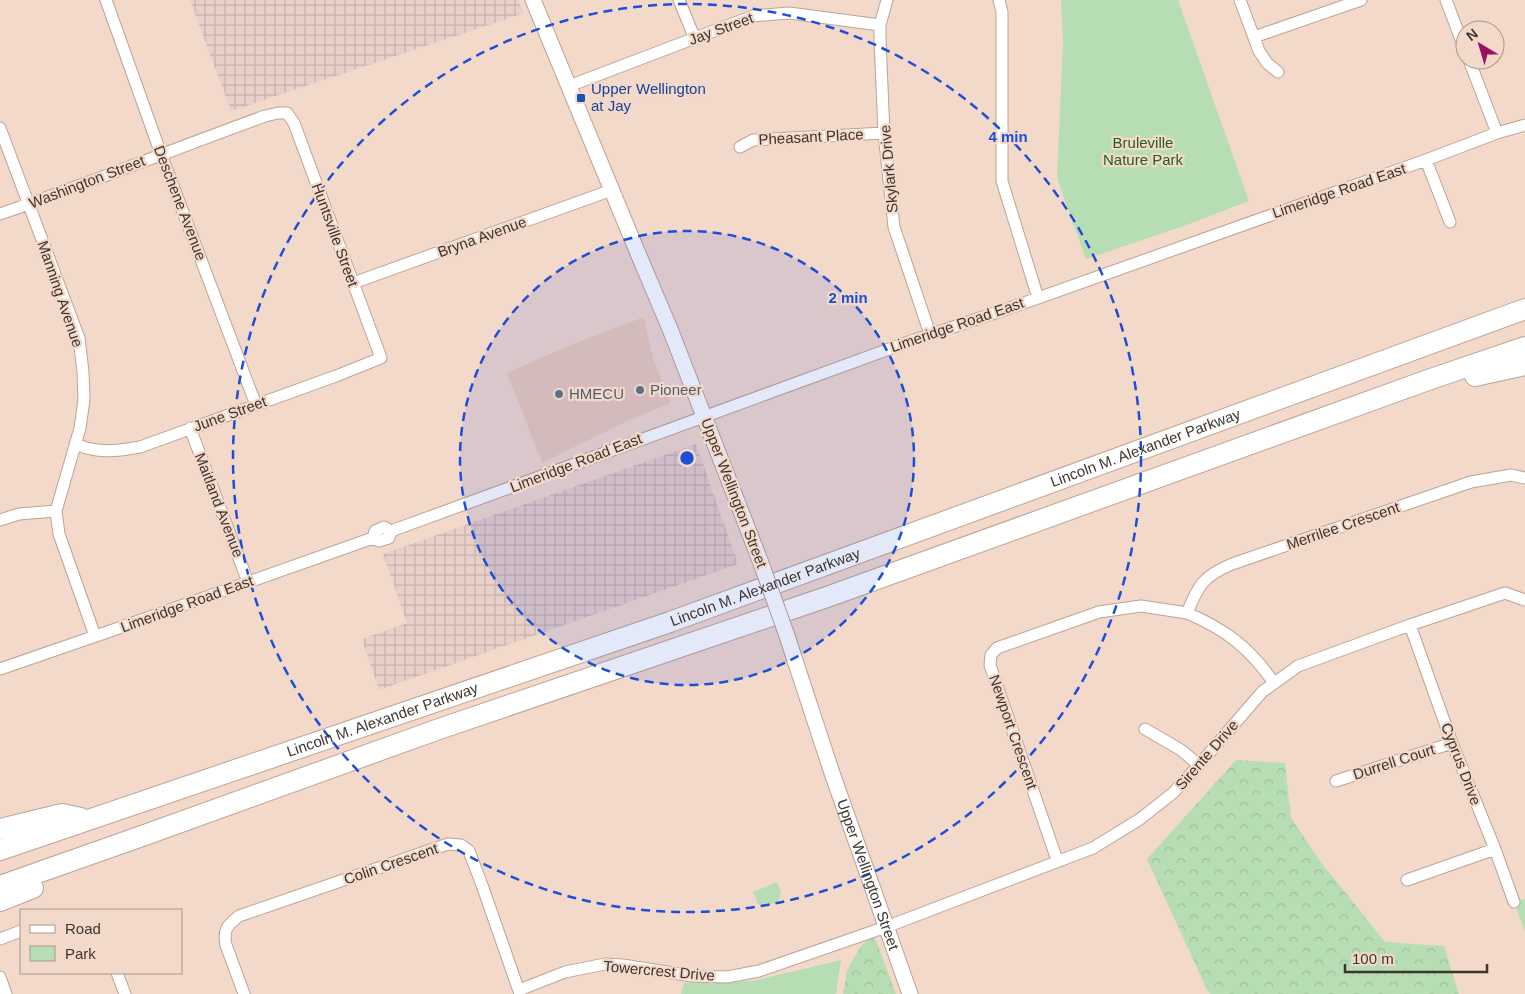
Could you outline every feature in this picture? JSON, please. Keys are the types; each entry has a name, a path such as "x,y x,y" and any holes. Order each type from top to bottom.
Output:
{"highway":[{"path":"1346,374 1374,356 1525,296"},
{"name":"Lincoln M. Alexander Parkway","path":"0,850 670,622 1525,309"},
{"name":"Lincoln M. Alexander Parkway","path":"0,886 439,728 827,597 1428,380 1525,347"},
{"path":"1428,380 1459,379 1525,364"},
{"path":"0,829 62,814 88,820"},
{"path":"0,901 114,857 142,836"}],"main road":[{"name":"Upper Wellington Street","path":"533,0 670,329 761,563 832,773 910,994"}],"street":[{"name":"Deschene Avenue","path":"106,0 161,154 256,405"},
{"path":"679,0 695,39"},
{"name":"Skylark Drive","path":"887,0 880,25 884,133 894,227 930,334"},
{"path":"998,0 1002,12 1002,181 1038,298"},
{"path":"1240,0 1259,51 1267,63 1278,72"},
{"path":"1254,38 1362,0"},
{"path":"1446,0 1455,24"},
{"name":"Jay Street","path":"568,86 754,16 790,13 880,25"},
{"path":"1473,70 1497,133"},
{"name":"Washington Street","path":"0,214 29,205 265,116 287,113"},
{"name":"Huntsville Street","path":"287,113 294,123 381,358"},
{"name":"Limeridge Road East","path":"0,669 373,538 375,531 384,527 391,531 930,334 1038,298 1497,133 1525,125"},
{"name":"Manning Avenue","path":"0,128 78,338 83,372 84,400 80,428 56,511 58,534 95,636"},
{"name":"Pheasant Place","path":"740,147 753,140 884,133"},
{"path":"1426,160 1450,222"},
{"name":"Bryna Avenue","path":"353,283 612,190"},
{"name":"June Street","path":"75,444 87,448 105,450 130,449 147,445 381,358"},
{"name":"Maitland Avenue","path":"190,428 248,582"},
{"name":"Merrilee Crescent","path":"1186,613 1203,582 1217,571 1232,564 1471,482 1511,476 1525,478"},
{"path":"0,520 19,514 56,511"},
{"name":"Sirente Drive","path":"886,927 1057,860 1093,848 1140,819 1173,793 1199,766 1262,692 1298,666 1410,625 1506,593 1525,600"},
{"name":"Newport Crescent","path":"1057,860 990,665 991,655 997,648 1098,612 1141,606 1186,613 1216,626 1238,642 1257,660 1274,682"},
{"name":"Cyprus Drive","path":"1410,625 1452,743 1495,849 1514,902"},
{"path":"1145,729 1181,750 1199,766"},
{"name":"Durrell Court","path":"1336,782 1452,743"},
{"name":"Colin Crescent","path":"244,994 224,936 228,925 238,916 448,844 461,845 469,851 519,992"},
{"path":"1407,880 1495,849"},
{"name":"Towercrest Drive","path":"519,992 565,972 605,964 692,976 727,977 759,971 886,927"},
{"path":"0,939 20,931"},
{"path":"117,974 125,994"},
{"path":"0,977 6,994"}],"shaded area":[{"path":"190,0 518,0 524,13 231,111"},
{"path":"644,317 653,359 671,403 627,421 542,463 507,373 573,344"},
{"path":"696,444 738,564 379,690 362,639 407,623 383,554"}],"green space":[{"name":"Bruleville Nature Park","path":"1061,0 1178,0 1249,201 1184,226 1086,259 1057,178 1063,42"},
{"path":"1236,760 1285,763 1291,818 1320,861 1385,942 1444,946 1459,994 1211,994 1208,992 1147,859"},
{"path":"777,882 781,892 779,900 767,906 758,904 753,892"},
{"path":"1525,899 1525,932 1514,902"},
{"path":"874,935 896,994 843,994 847,970 861,946"},
{"path":"841,960 836,994 681,994 684,983 752,981"}],"place":[{"name":"Upper Wellington at Jay","path":"581,98"},
{"name":"Pioneer","path":"640,390"},
{"name":"HMECU","path":"559,394"}]}
